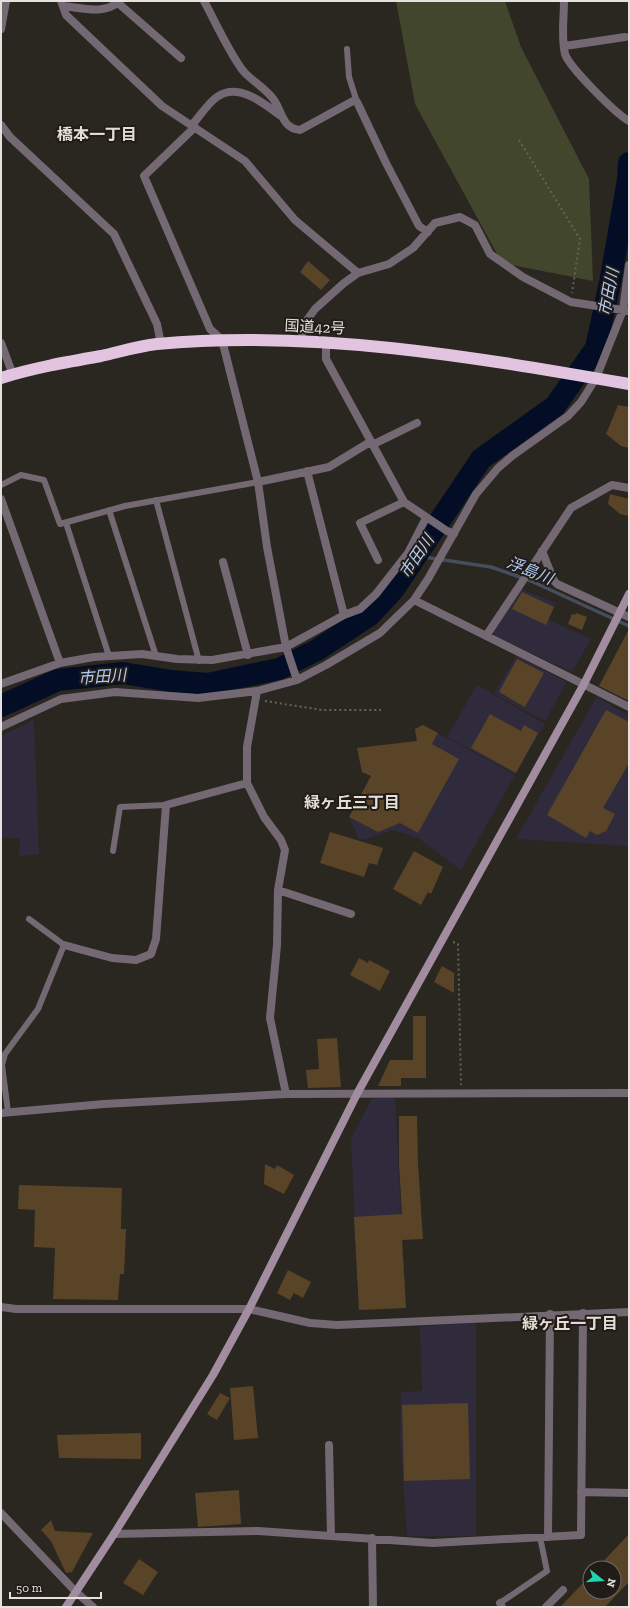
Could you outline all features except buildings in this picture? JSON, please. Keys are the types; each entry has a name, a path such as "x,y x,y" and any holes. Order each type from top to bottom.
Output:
{"highway":[{"name":"国道42号","path":"7,376 161,344 222,340 300,341 326,342 468,358 629,384"}],"street":[{"path":"1,29 6,1"},
{"path":"204,1 245,72 271,97 281,116 289,126 300,130 353,101 357,102 386,163 420,226 428,232"},
{"path":"564,1 566,55 590,86 613,110 628,120"},
{"path":"181,58 119,2 114,6 101,10 62,3 66,15 141,87 162,106 245,161 295,220 358,273"},
{"path":"565,46 625,37"},
{"path":"281,116 258,99 240,92 228,92 216,97 194,126 144,176 210,329 222,340 258,482 267,547 286,647 297,680"},
{"path":"1,125 10,137 114,234 157,324 161,344"},
{"path":"300,341 307,320 315,309 344,283 358,273 389,264 413,248 435,223 460,217 475,225 490,254 523,277 571,302 623,310"},
{"path":"1,727 61,699 115,692 198,698 256,695 297,680 326,665 380,633 414,600 428,579 450,532 476,494 498,468 512,456 568,416 581,402 623,310 629,265"},
{"path":"326,342 326,359 404,502 426,518 450,532"},
{"path":"1,343 7,376"},
{"path":"258,482 329,467 370,442 376,443 417,423"},
{"path":"307,471 344,615"},
{"path":"486,636 571,508 612,485 629,488"},
{"path":"1,499 60,664"},
{"path":"378,560 360,523 404,502"},
{"path":"1,684 60,664 109,656 142,654 199,661 248,655 286,647 344,615 360,609 376,594 408,553 426,518"},
{"path":"542,551 554,581 557,584 629,617"},
{"path":"223,562 248,655"},
{"path":"66,1607 114,1534 214,1375 249,1309 358,1092 584,684 629,594"},
{"path":"414,600 629,707"},
{"path":"256,695 246,747 247,783 264,817 281,840 285,850 278,890 277,945 270,1018 286,1094"},
{"path":"64,945 112,958 136,960 151,954 156,939 166,805 247,783"},
{"path":"278,890 351,914"},
{"path":"5,1112 104,1104 286,1094 358,1092 629,1093"},
{"path":"1,1307 16,1309 249,1309 310,1323 338,1325 550,1314 629,1312"},
{"path":"114,1534 258,1531 433,1543 581,1535 582,1313"},
{"path":"544,1537 550,1314"},
{"path":"329,1445 331,1536"},
{"path":"581,1492 629,1493"},
{"path":"1,1513 76,1592 93,1607"},
{"path":"372,1538 373,1607"},
{"path":"546,1607 563,1590"}],"lane":[{"path":"347,49 349,77 357,102"},
{"path":"1,485 21,476 44,480 60,524 109,510 156,500 258,482"},
{"path":"156,500 199,661"},
{"path":"109,510 156,656"},
{"path":"66,522 109,656"},
{"path":"113,851 120,807 166,805"},
{"path":"5,1112 2,1065 6,1054 38,1009 64,945 29,918"},
{"path":"501,1605 547,1571 544,1537"}],"path":[{"path":"519,140 580,239 571,302"},
{"path":"256,695 322,710 381,710"},
{"path":"443,937 458,944 461,1092"}],"shaded area":[{"path":"521,589 556,603 549,620 591,639 572,672 494,635 494,629"},
{"path":"516,656 567,682 545,721 494,694"},
{"path":"477,685 545,724 515,774 447,737"},
{"path":"597,696 616,709 629,715 629,846 516,839"},
{"path":"34,720 39,854 19,856 20,838 1,838 1,736"},
{"path":"423,725 515,775 461,870 417,837 392,830 363,840 357,838 357,833 349,817 371,776 362,772 357,748 416,741 415,729"},
{"path":"395,1097 406,1308 359,1310 351,1139 372,1098"},
{"path":"476,1323 476,1536 407,1536 400,1435 401,1392 422,1391 420,1326"}],"green space":[{"path":"396,1 505,1 521,47 589,179 593,281 502,263 415,104"}],"waterway":[{"name":"浮島川","path":"1,706 58,680 123,673 171,681 208,684 279,669 317,650 370,615 394,589 481,459 555,406 596,348 610,283 628,180 629,163"},
{"name":"浮島川","path":"417,556 491,567 531,581 629,626"}],"district":[{"name":"橋本一丁目","path":"97,134"},
{"name":"緑ヶ丘三丁目","path":"352,802"},
{"name":"緑ヶ丘一丁目","path":"570,1323"}],"water label":[{"name":"市田川","path":"608,292"},
{"name":"市田川","path":"416,556"},
{"name":"市田川","path":"102,676"}]}
